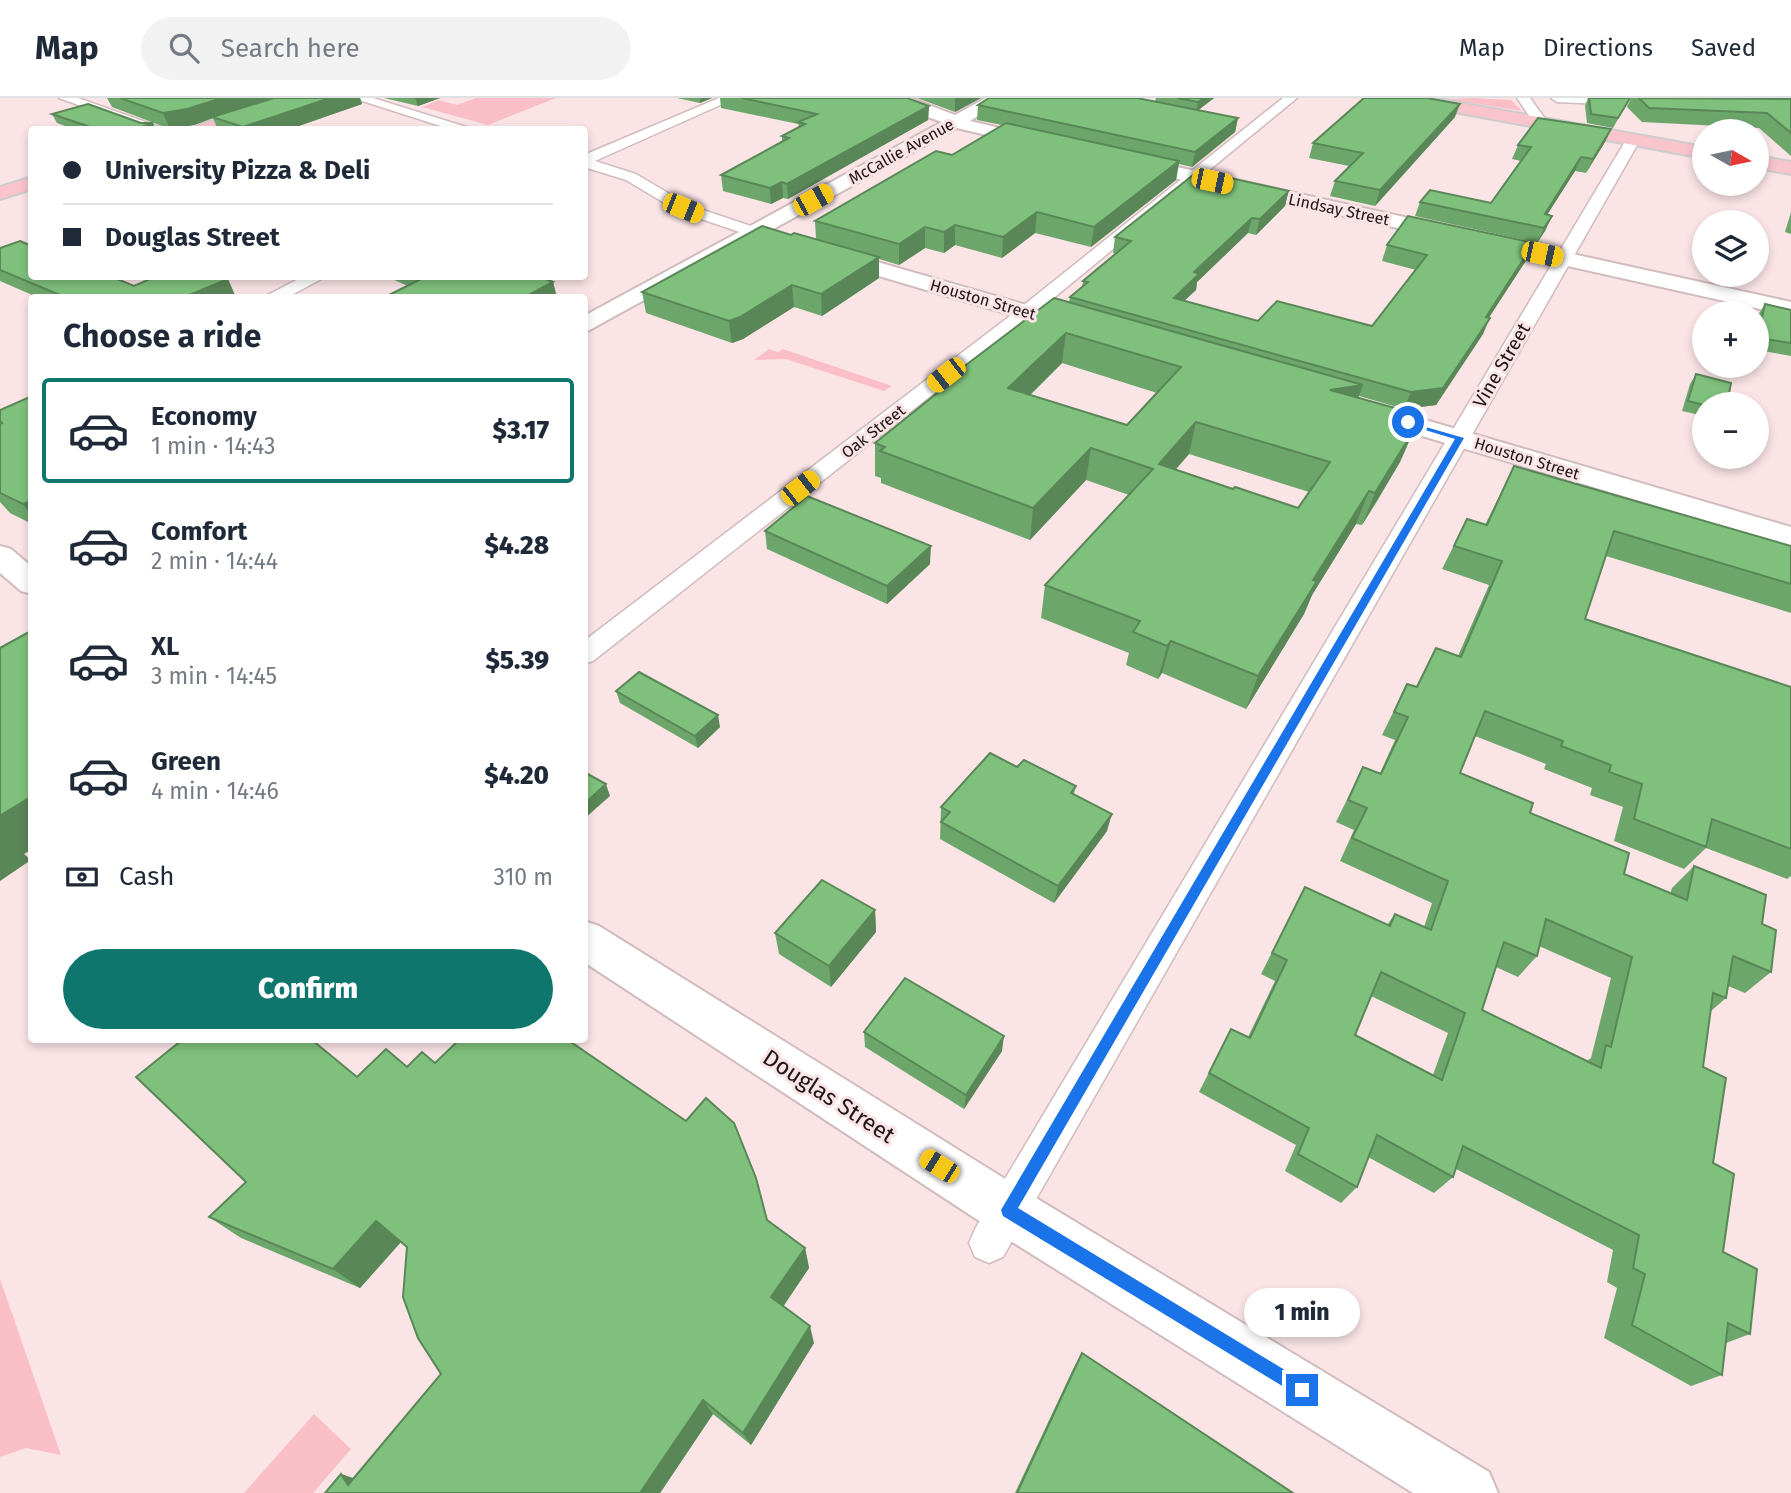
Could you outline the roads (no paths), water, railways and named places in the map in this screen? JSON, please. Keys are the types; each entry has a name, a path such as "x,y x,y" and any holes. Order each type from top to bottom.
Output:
{"main road":[{"path":"214,126 301,98"},
{"path":"1406,98 1692,151"},
{"path":"1769,164 1791,168"},
{"path":"0,193 28,184"}],"street":[{"path":"65,98 150,126"},
{"path":"359,98 456,126"},
{"path":"588,159 730,98"},
{"path":"891,98 938,113 954,122 1060,147"},
{"name":"McCallie Avenue","path":"588,324 998,98"},
{"name":"Oak Street","path":"588,652 1027,312 1193,176 1245,128 1291,98"},
{"path":"1523,98 1541,123"},
{"path":"1557,98 1639,101"},
{"name":"Vine Street","path":"998,1227 1633,139"},
{"name":"Lindsay Street","path":"1112,158 1791,309"},
{"name":"Houston Street","path":"588,162 631,177 683,208 705,217 1109,336"},
{"path":"279,294 305,280"},
{"name":"Houston Street","path":"1339,403 1791,537"},
{"path":"0,556 28,580"},
{"name":"Douglas Street","path":"588,942 998,1227 1468,1493"}]}
